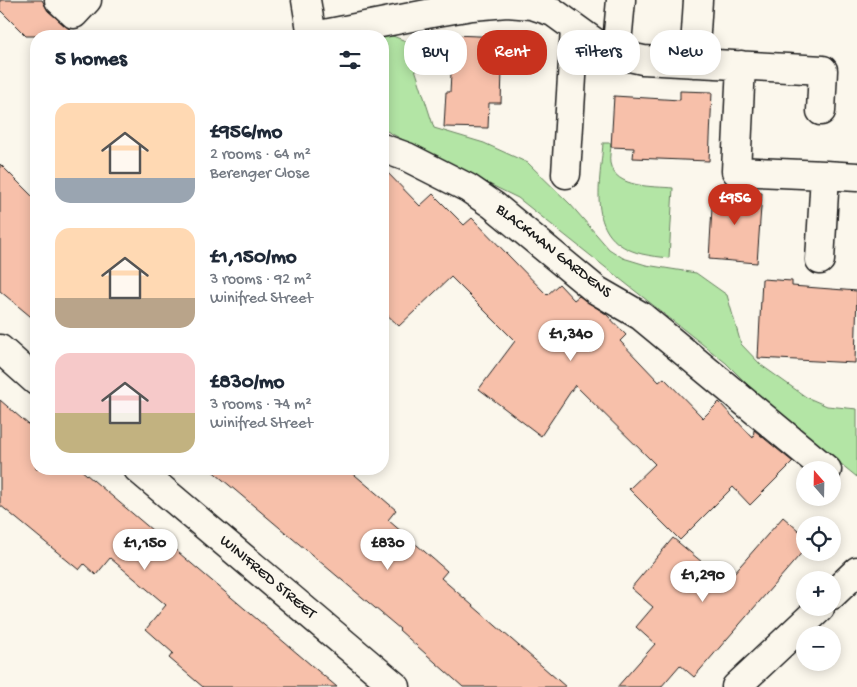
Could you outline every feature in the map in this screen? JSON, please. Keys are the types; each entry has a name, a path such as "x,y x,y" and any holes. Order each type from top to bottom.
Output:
{"street":[{"path":"59,0 74,14 87,0"},
{"path":"306,0 312,30"},
{"path":"618,30 621,0"},
{"path":"696,30 698,0"},
{"path":"344,30 472,6 507,3 532,4 553,12 575,29 566,174"},
{"path":"721,64 824,70 821,111"},
{"path":"741,65 736,171 857,177"},
{"name":"BLACKMAN GARDENS","path":"389,151 468,188 493,205 596,290 641,316 816,461"},
{"path":"820,260 825,175"},
{"path":"0,350 30,376"},
{"name":"WINIFRED STREET","path":"145,475 396,687"},
{"path":"841,586 857,570"},
{"path":"736,687 811,616"}],"green space":[{"path":"390,35 404,40 404,75 417,75 434,128 484,143 528,163 570,204 609,249 623,258 646,265 696,273 727,295 741,344 761,365 806,397 827,406 857,409 857,477 841,464 841,461 837,461 765,402 726,363 518,198 442,161 389,132"},
{"path":"603,143 611,143 610,163 613,171 619,178 636,185 673,188 669,258 642,254 624,247 611,237 604,224 600,210 599,194"}],"building":[{"path":"0,0 42,0 48,11 70,30 30,30 30,36 26,36 0,10"},
{"path":"467,36 477,36 477,75 502,75 501,103 489,103 488,128 444,127 446,92 450,92 451,75 467,75"},
{"path":"680,91 712,92 709,161 633,158 634,148 611,147 614,96 680,100"},
{"path":"0,164 30,194 30,316 0,291"},
{"path":"389,174 420,206 433,194 464,225 472,218 547,295 559,284 574,300 579,296 606,314 626,335 620,341 659,382 664,378 703,418 719,402 753,438 754,430 793,462 750,505 733,487 680,540 629,489 655,464 575,385 541,436 479,389 515,341 451,277 399,326 389,317"},
{"path":"713,190 762,193 757,263 709,259"},
{"path":"762,279 792,281 792,286 857,291 855,363 758,358"},
{"path":"0,400 30,426 30,475 87,475 337,687 203,687 169,658 173,653 146,629 166,605 110,558 96,575 84,564 79,570 0,505"},
{"path":"217,475 355,475 396,510 388,520 447,571 441,578 566,687 463,687 400,629"},
{"path":"783,517 796,528 796,559 694,677 680,665 661,687 617,687 655,644 636,627 653,607 631,588 673,538 726,582"}]}
